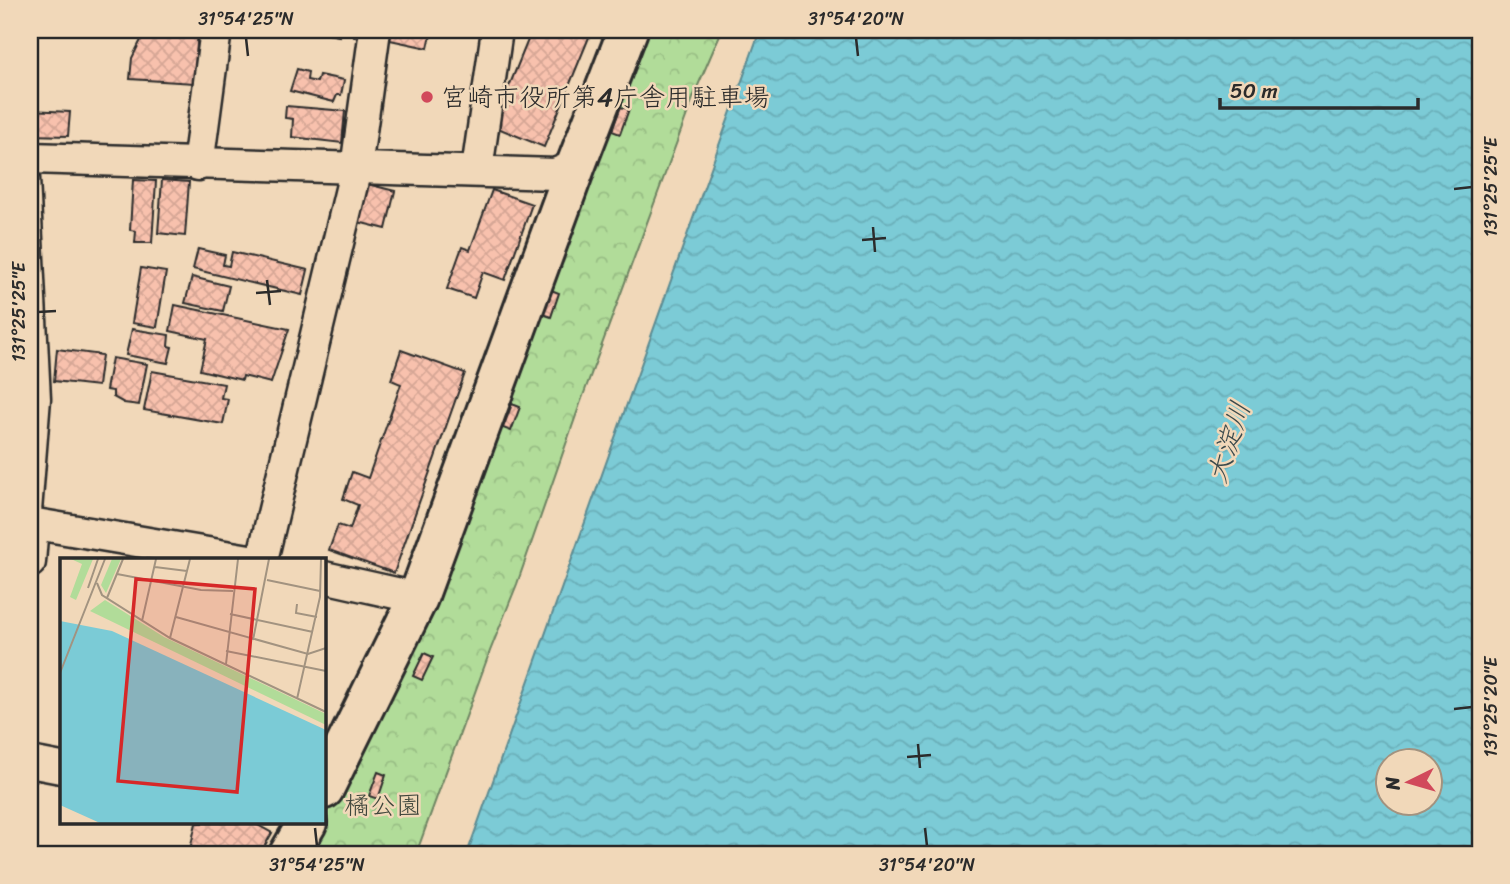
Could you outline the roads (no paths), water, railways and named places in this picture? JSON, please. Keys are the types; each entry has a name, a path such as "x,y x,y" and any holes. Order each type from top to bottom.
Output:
{"street":[{"path":"198,165 216,30"},
{"path":"262,558 356,168 375,30"},
{"path":"477,170 497,30"},
{"path":"326,785 418,598 628,30"},
{"path":"30,158 555,174 576,165"},
{"path":"30,562 32,524 237,558"},
{"path":"326,577 418,598"},
{"path":"30,762 60,768"},
{"path":"289,854 306,824"}],"lane":[{"path":"30,158 43,399 32,524"}],"water":[{"name":"大淀川","path":"760,30 1480,30 1480,854 467,854"}],"place":[{"name":"宮崎市役所第4庁舎用駐車場","path":"427,97"}],"park label":[{"name":"橘公園","path":"383,805"}]}
